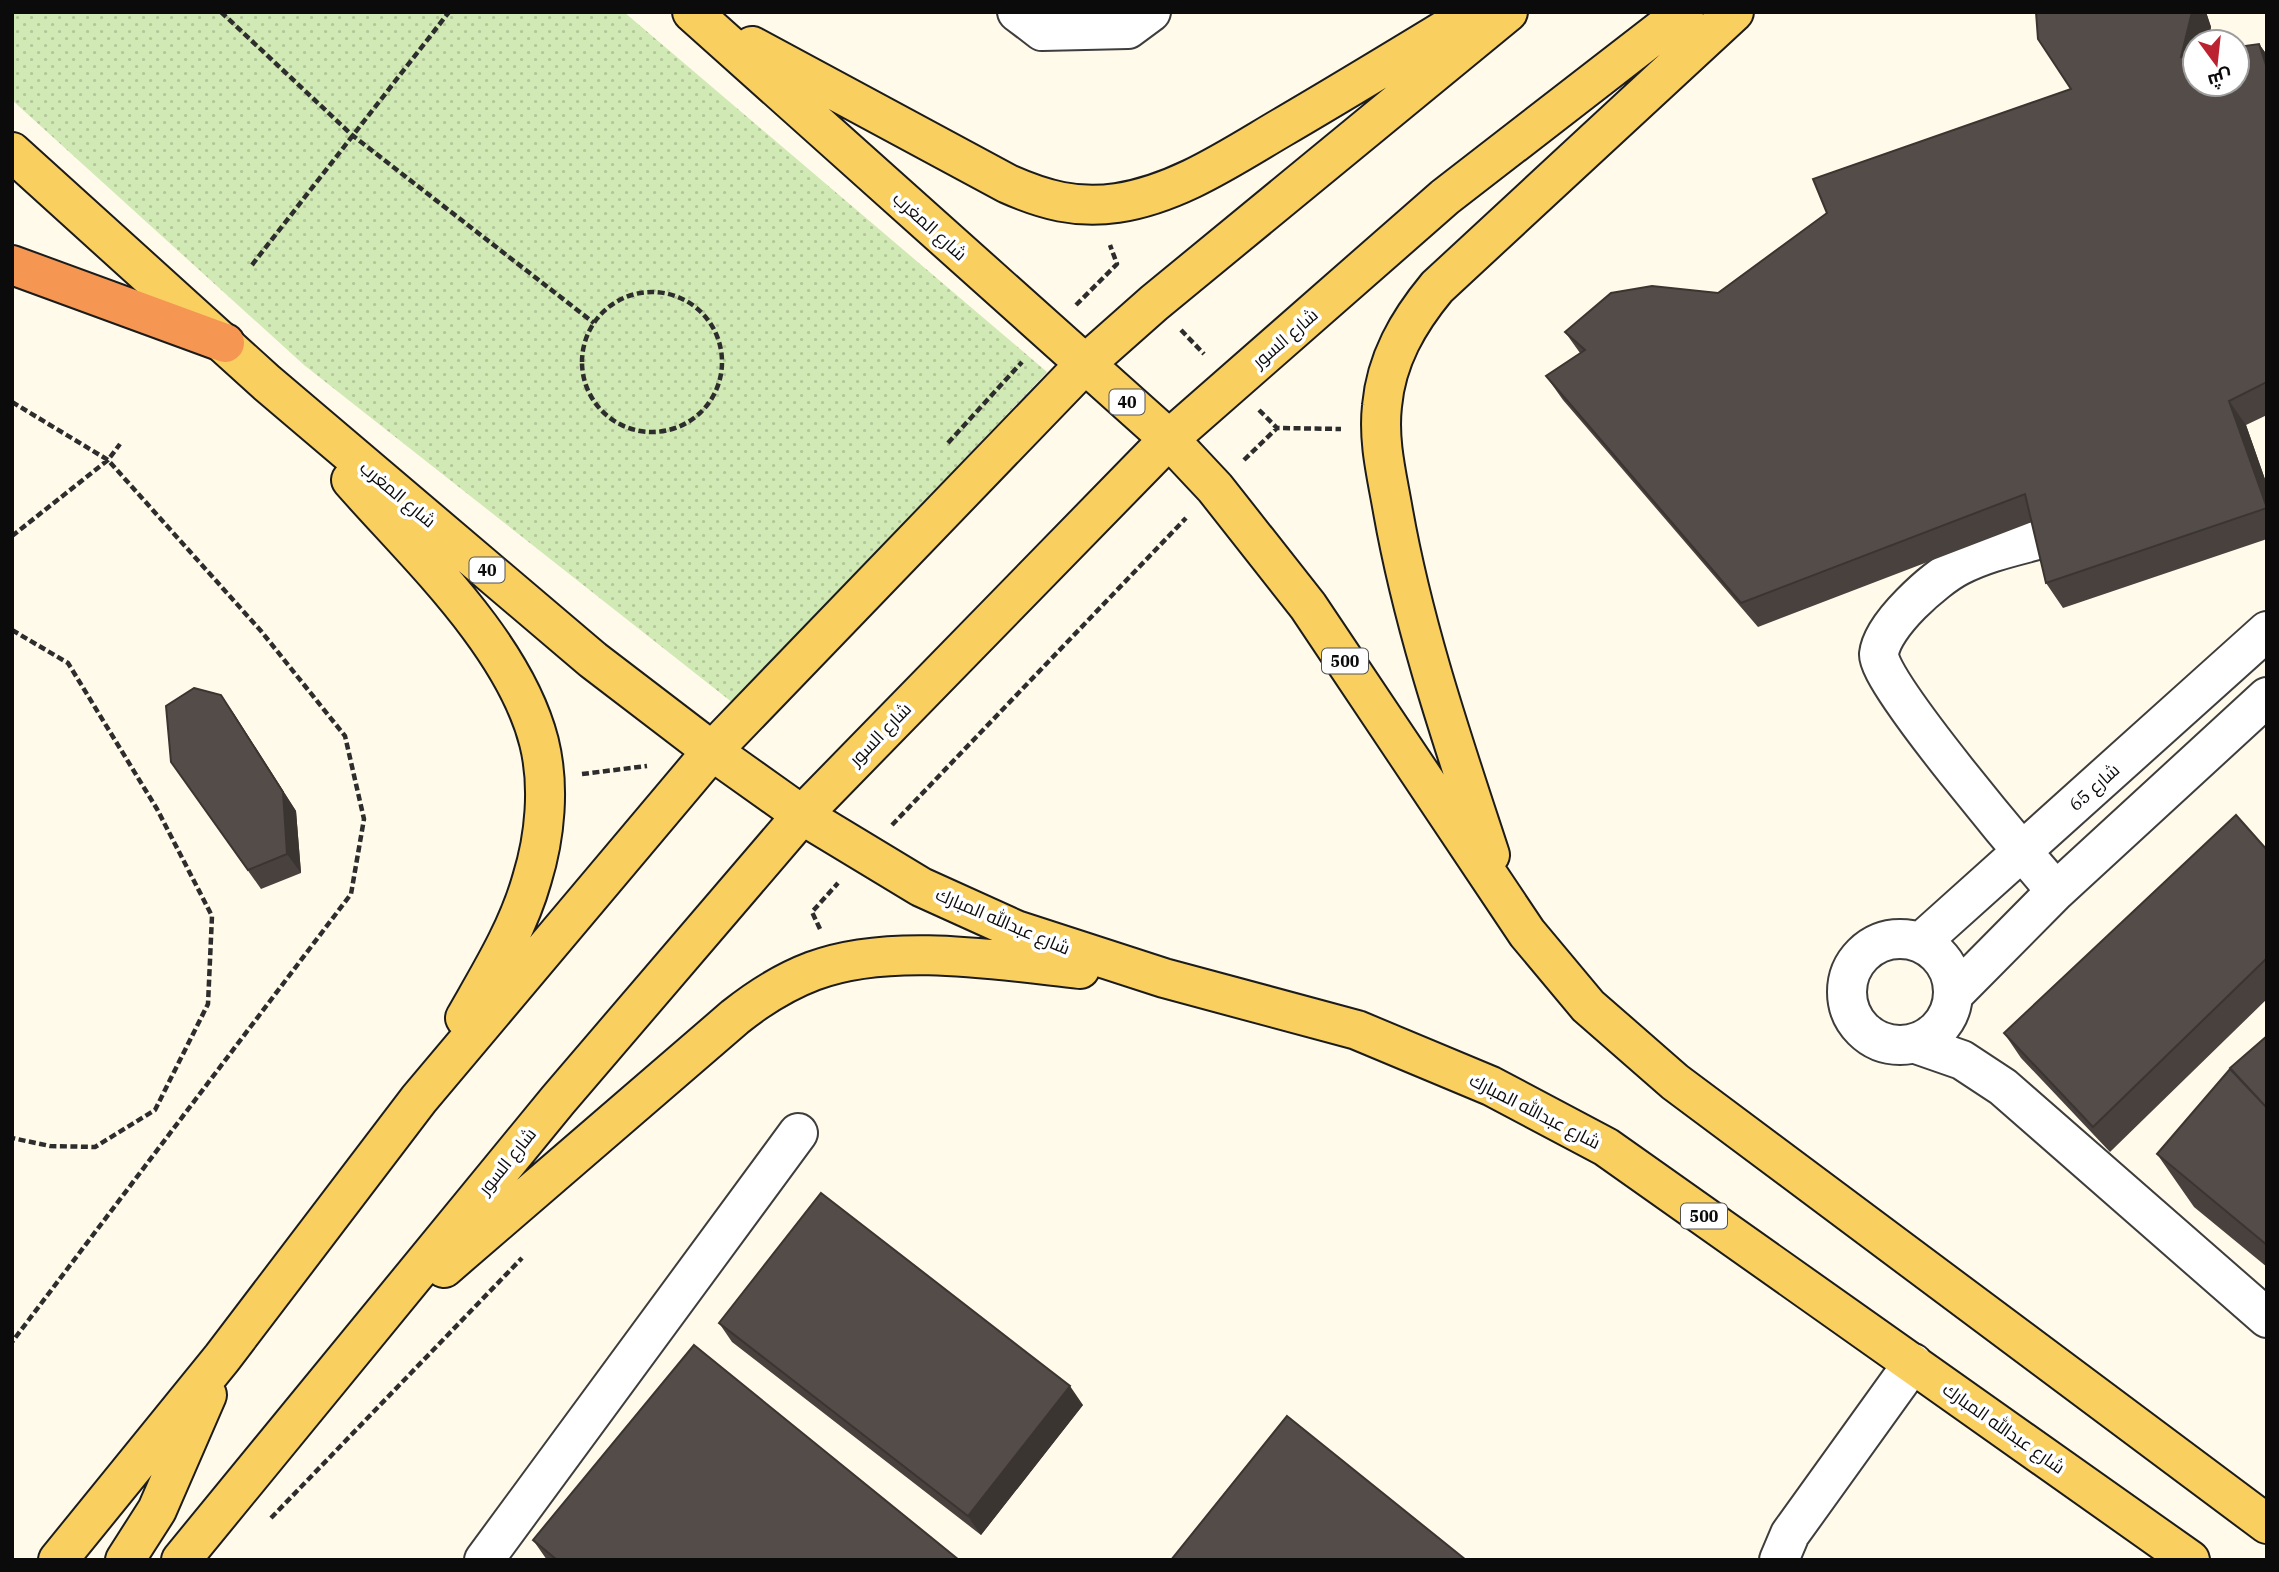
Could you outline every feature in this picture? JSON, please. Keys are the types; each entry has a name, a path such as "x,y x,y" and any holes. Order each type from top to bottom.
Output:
{"highway":[{"path":"12,265 225,343"}],"main road":[{"path":"695,15 1008,184 1051,201 1094,205 1136,199 1162,191 1222,163 1474,12"},
{"path":"58,1560 222,1357 419,1099 712,751 1084,365 1154,303 1508,12"},
{"name":"شارع السور","path":"181,1560 558,1100 802,815 1169,439 1445,197 1684,12"},
{"path":"1503,897 1415,614 1385,471 1380,430 1384,388 1403,335 1437,287 1734,12"},
{"name":"شارع المغرب","path":"695,15 1169,439"},
{"name":"شارع المغرب","path":"12,152 267,383 593,660 712,751 802,815"},
{"path":"267,383 483,635 524,702 538,741 544,778 543,824 538,858 527,896 492,969 419,1099"},
{"name":"500","path":"1169,439 1215,488 1308,606 1527,933 1588,1006 1675,1082 2267,1524"},
{"name":"شارع عبدالله المبارك","path":"802,815 921,887 1016,930 1164,978 1357,1030 1491,1086 1606,1147 2190,1560"},
{"path":"335,1371 488,1229 735,1017 766,993 788,981 836,964 899,956 1005,960 1164,978"},
{"path":"125,1560 172,1478 222,1357"},
{"path":"206,1560 221,1509"}],"street":[{"path":"1017,12 1042,31 1128,29 1152,12"},
{"path":"2045,538 1986,554 1957,567 1898,615 1888,630 1879,654 1881,667 1914,714 2022,852 2056,891"},
{"name":"شارع 65","path":"1922,942 2267,631"},
{"path":"1916,1044 1941,1025 1950,1013 1954,996 2056,891 2267,697"},
{"path":"2003,1087 1954,996 1945,963 1922,942 1887,939 1858,958 1846,989 1851,1014 1867,1035 1899,1046 1916,1044 1962,1060 2003,1087 2267,1318"},
{"path":"484,1560 798,1133"},
{"path":"1779,1560 1790,1534 1913,1363"}],"path":[{"path":"221,12 352,135 594,323"},
{"path":"252,265 449,12"},
{"path":"1049,333 1118,264 1094,205"},
{"path":"639,292 675,295 692,303 716,331 722,349 721,376 711,401 683,426 666,431 638,431 612,421 588,393 583,375 581,357 585,339 594,323 621,299 639,292"},
{"path":"12,402 108,460 261,631 345,736 364,819 351,894 12,1342"},
{"path":"812,912 864,854 1215,488 1277,428"},
{"path":"12,536 108,460 120,444"},
{"path":"12,630 68,663 157,809 212,916 208,1004 155,1110 94,1147 50,1146 12,1138"},
{"path":"544,778 652,765"}],"green space":[{"path":"12,12 624,12 1047,372 733,703 304,365 12,100"}],"building":[{"path":"2036,12 2192,12 2188,28 2181,28 2181,98 2251,98 2251,45 2259,44 2267,68 2267,382 2229,401 2267,508 2046,583 2025,494 1741,603 1546,376 1585,350 1565,332 1611,293 1652,286 1718,293 1827,213 1813,179 2071,89 2038,39"},
{"path":"194,688 221,695 283,792 287,854 248,870 171,762 166,706"},
{"path":"2236,815 2267,850 2267,958 2093,1127 2004,1033"},
{"path":"2267,1036 2267,1108 2230,1068"},
{"path":"2230,1069 2267,1108 2267,1245 2157,1154"},
{"path":"821,1193 1070,1386 968,1516 719,1323"},
{"path":"694,1345 959,1560 557,1560 533,1540"},
{"path":"1287,1416 1466,1560 1171,1560"}]}
